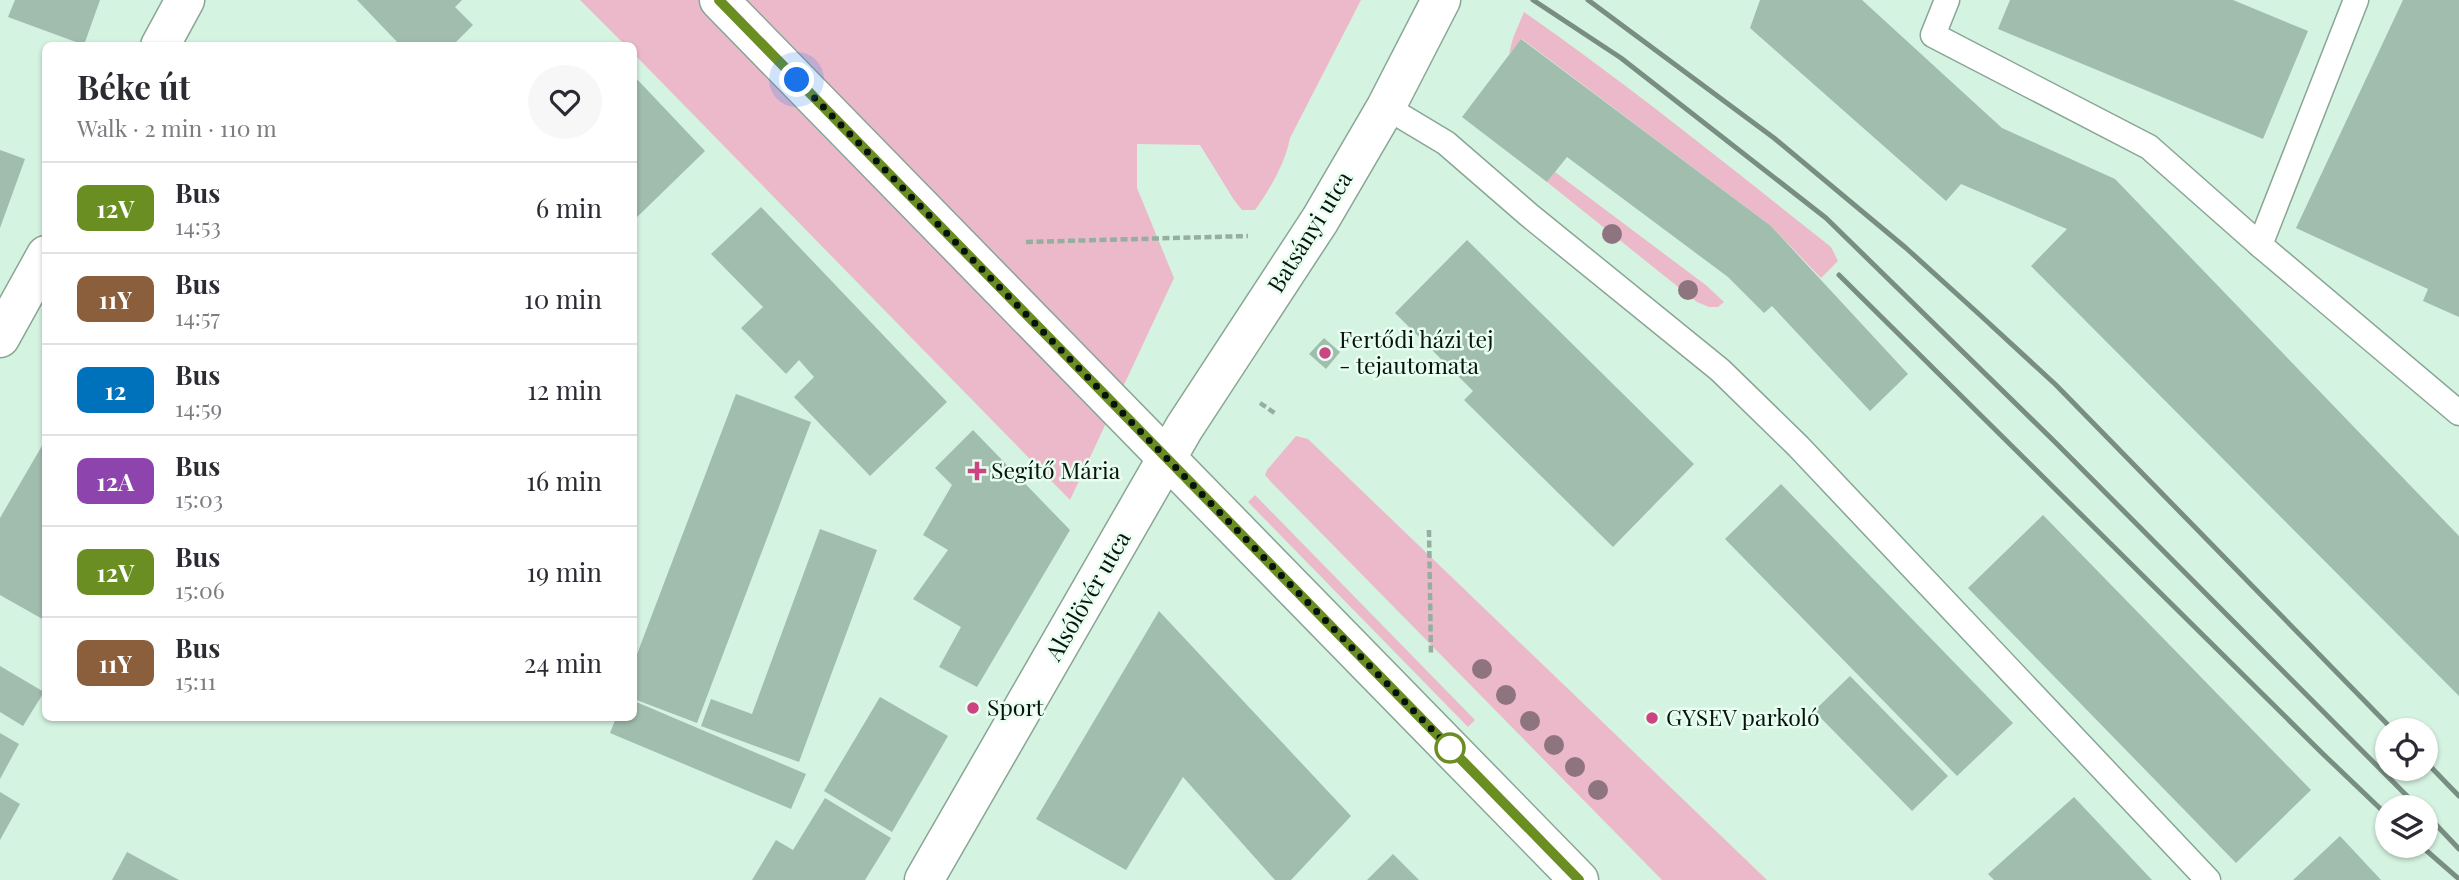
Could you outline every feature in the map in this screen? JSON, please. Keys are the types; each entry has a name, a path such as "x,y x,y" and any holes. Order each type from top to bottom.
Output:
{"street":[{"path":"162,42 185,0"},
{"path":"719,0 1579,880"},
{"name":"Batsányi utca","path":"1167,458 1320,220 1386,107 1441,0"},
{"path":"0,338 42,262"},
{"name":"Alsólövér utca","path":"924,880 1167,458"}],"lane":[{"path":"1947,0 1933,35 2149,147 2260,245 2459,412"},
{"path":"2260,245 2356,0"},
{"path":"1386,107 1446,143 1529,215 1720,370 1798,446 2208,880"}],"path":[{"path":"1025,242 1259,235"},
{"path":"1259,402 1276,414"},
{"path":"1429,530 1431,663"}],"shaded area":[{"path":"580,0 1361,0 1290,138 1276,176 1255,210 1242,210 1200,145 1137,144 1137,188 1174,278 1070,500 637,57 637,42 622,42"},
{"path":"1524,12 1641,98 1831,247 1838,261 1821,278 1771,226 1522,39 1509,54"},
{"path":"1555,172 1707,286 1724,302 1718,307 1709,307 1697,302 1547,182"},
{"path":"1296,436 1308,439 1767,880 1662,880 1265,475"},
{"path":"1255,495 1475,720 1468,727 1248,502"}],"building":[{"path":"15,0 100,0 85,42 76,42 8,17"},
{"path":"357,0 462,0 455,7 473,25 456,42 397,42"},
{"path":"1760,0 1862,0 2002,128 2115,179 2459,536 2459,696 2031,266 2067,229 1961,184 1946,201 1750,28"},
{"path":"2010,0 2233,0 2308,31 2263,139 1998,29"},
{"path":"2403,0 2459,0 2459,317 2423,301 2428,289 2296,228"},
{"path":"1521,39 1771,226 1908,374 1870,411 1772,306 1764,313 1728,277 1567,157 1547,182 1462,117"},
{"path":"637,79 705,151 637,217"},
{"path":"0,150 25,159 0,228"},
{"path":"761,207 947,402 870,476 794,397 814,377 799,360 786,374 741,328 763,307 711,254"},
{"path":"1467,240 1694,464 1613,547 1464,400 1473,391 1395,313"},
{"name":"Fertődi házi tej - tejautomata","path":"1324,338 1340,352 1326,369 1309,354"},
{"path":"736,394 811,422 697,723 637,700 637,654"},
{"path":"973,430 1070,530 977,687 939,667 961,627 913,599 948,550 923,535 952,485 935,468"},
{"path":"42,446 42,619 0,595 0,518"},
{"path":"1781,484 2013,723 1957,776 1725,539"},
{"path":"2043,515 2311,790 2236,863 1968,588"},
{"path":"820,529 877,550 799,762 701,726 711,699 752,714"},
{"path":"1159,611 1351,816 1291,880 1275,880 1183,777 1126,870 1036,819"},
{"path":"0,666 42,691 42,695 23,726 0,712"},
{"path":"1850,676 1948,776 1912,811 1814,711"},
{"path":"880,697 948,736 892,832 824,791"},
{"path":"637,702 806,774 791,809 610,733 615,721 637,721"},
{"path":"0,733 19,744 0,779"},
{"path":"0,792 20,804 0,840"},
{"path":"2074,797 2152,880 1994,880 1988,874"},
{"path":"825,798 891,838 865,880 752,880 776,840 793,850"},
{"path":"2340,836 2381,880 2293,880"},
{"path":"127,852 179,880 112,880"},
{"path":"1393,854 1419,880 1367,880"}],"railway":[{"path":"1533,0 1621,58 1826,218 2056,443 2406,795"},
{"path":"1588,0 1774,138 1906,248 2056,385 2381,718"},
{"path":"1839,275 2375,804"},
{"path":"2438,774 2459,796"},
{"path":"2438,827 2459,849"},
{"path":"2435,858 2459,879"}],"bus line":[{"name":"12V","path":"719,0 1579,880"}],"place":[{"name":"Fertődi házi tej - tejautomata","path":"1325,353"},
{"name":"Segítő Mária","path":"977,471"},
{"name":"Sport","path":"973,708"},
{"name":"GYSEV parkoló","path":"1652,718"}],"route":[{"path":"797,80 1450,748"}]}
